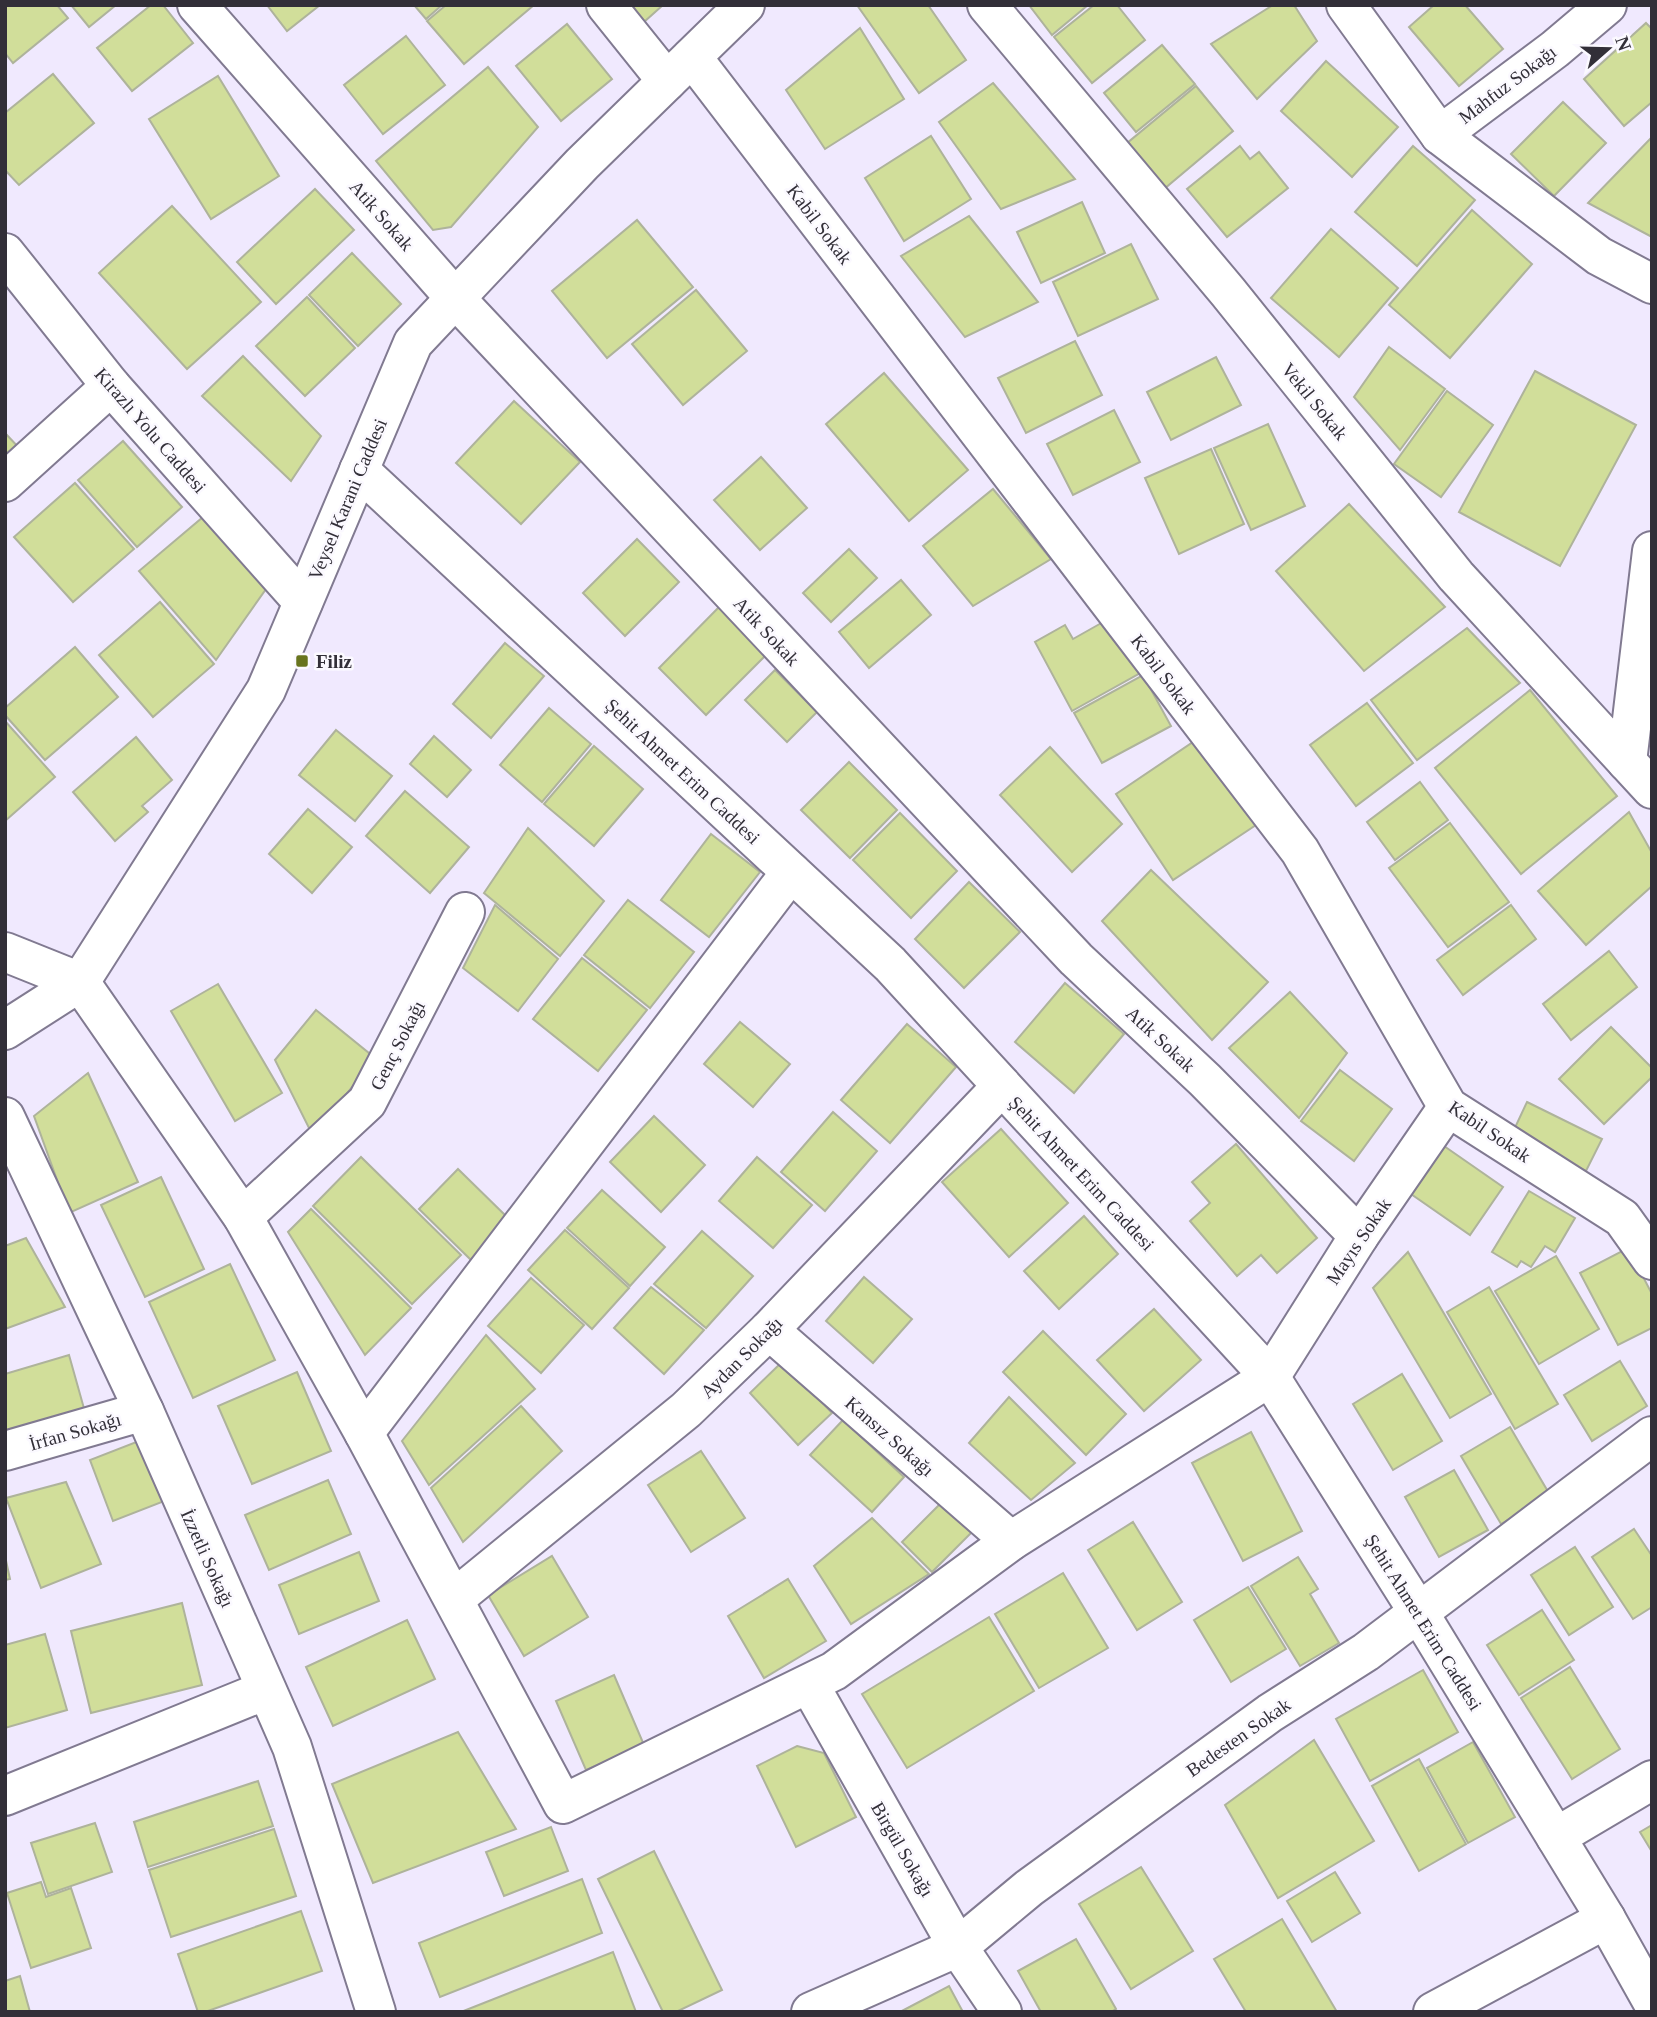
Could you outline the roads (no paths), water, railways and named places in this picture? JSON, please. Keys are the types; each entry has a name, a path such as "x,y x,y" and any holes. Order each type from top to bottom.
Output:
{"street":[{"name":"Atik Sokak","path":"197,5 455,298 1076,959 1205,1080 1359,1236"},
{"name":"Kabil Sokak","path":"606,5 680,69 1300,851 1448,1107 1622,1218 1652,1260"},
{"name":"Veysel Karani Caddesi","path":"5,1030 80,982 266,690 413,343 582,164 745,5"},
{"name":"Vekil Sokak","path":"986,5 1228,292 1456,576 1639,776"},
{"path":"1346,5 1440,135 1599,256 1652,284"},
{"name":"Mahfuz Sokağı","path":"1440,135 1555,49 1607,5"},
{"name":"Kirazlı Yolu Caddesi","path":"5,253 111,386 303,601"},
{"path":"5,482 111,386"},
{"name":"Şehit Ahmet Erim Caddesi","path":"359,470 890,964 1270,1377 1419,1613 1606,1919 1652,2001"},
{"path":"1639,776 1652,551"},
{"path":"364,1433 791,872"},
{"name":"Genç Sokağı","path":"243,1217 368,1102 465,912"},
{"path":"5,952 80,982 243,1217 364,1433 563,1804 834,1671 1011,1541 1270,1377"},
{"name":"Aydan Sokağı","path":"454,1599 686,1410 769,1330 1002,1086"},
{"name":"Mayıs Sokak","path":"1270,1377 1359,1236 1448,1107"},
{"name":"İzzetli Sokağı","path":"5,1117 144,1411 292,1747 376,2012"},
{"name":"Kansız Sokağı","path":"769,1330 1011,1541"},
{"name":"İrfan Sokağı","path":"5,1451 144,1411"},
{"name":"Bedesten Sokak","path":"811,2012 958,1947 1029,1888 1270,1713 1366,1652 1652,1436"},
{"name":"Birgül Sokağı","path":"809,1684 958,1947 1002,2012"},
{"path":"5,1796 266,1690"},
{"path":"1556,1837 1652,1780"},
{"path":"1433,2012 1606,1919"}],"place":[{"name":"Filiz","path":"302,661"}]}
